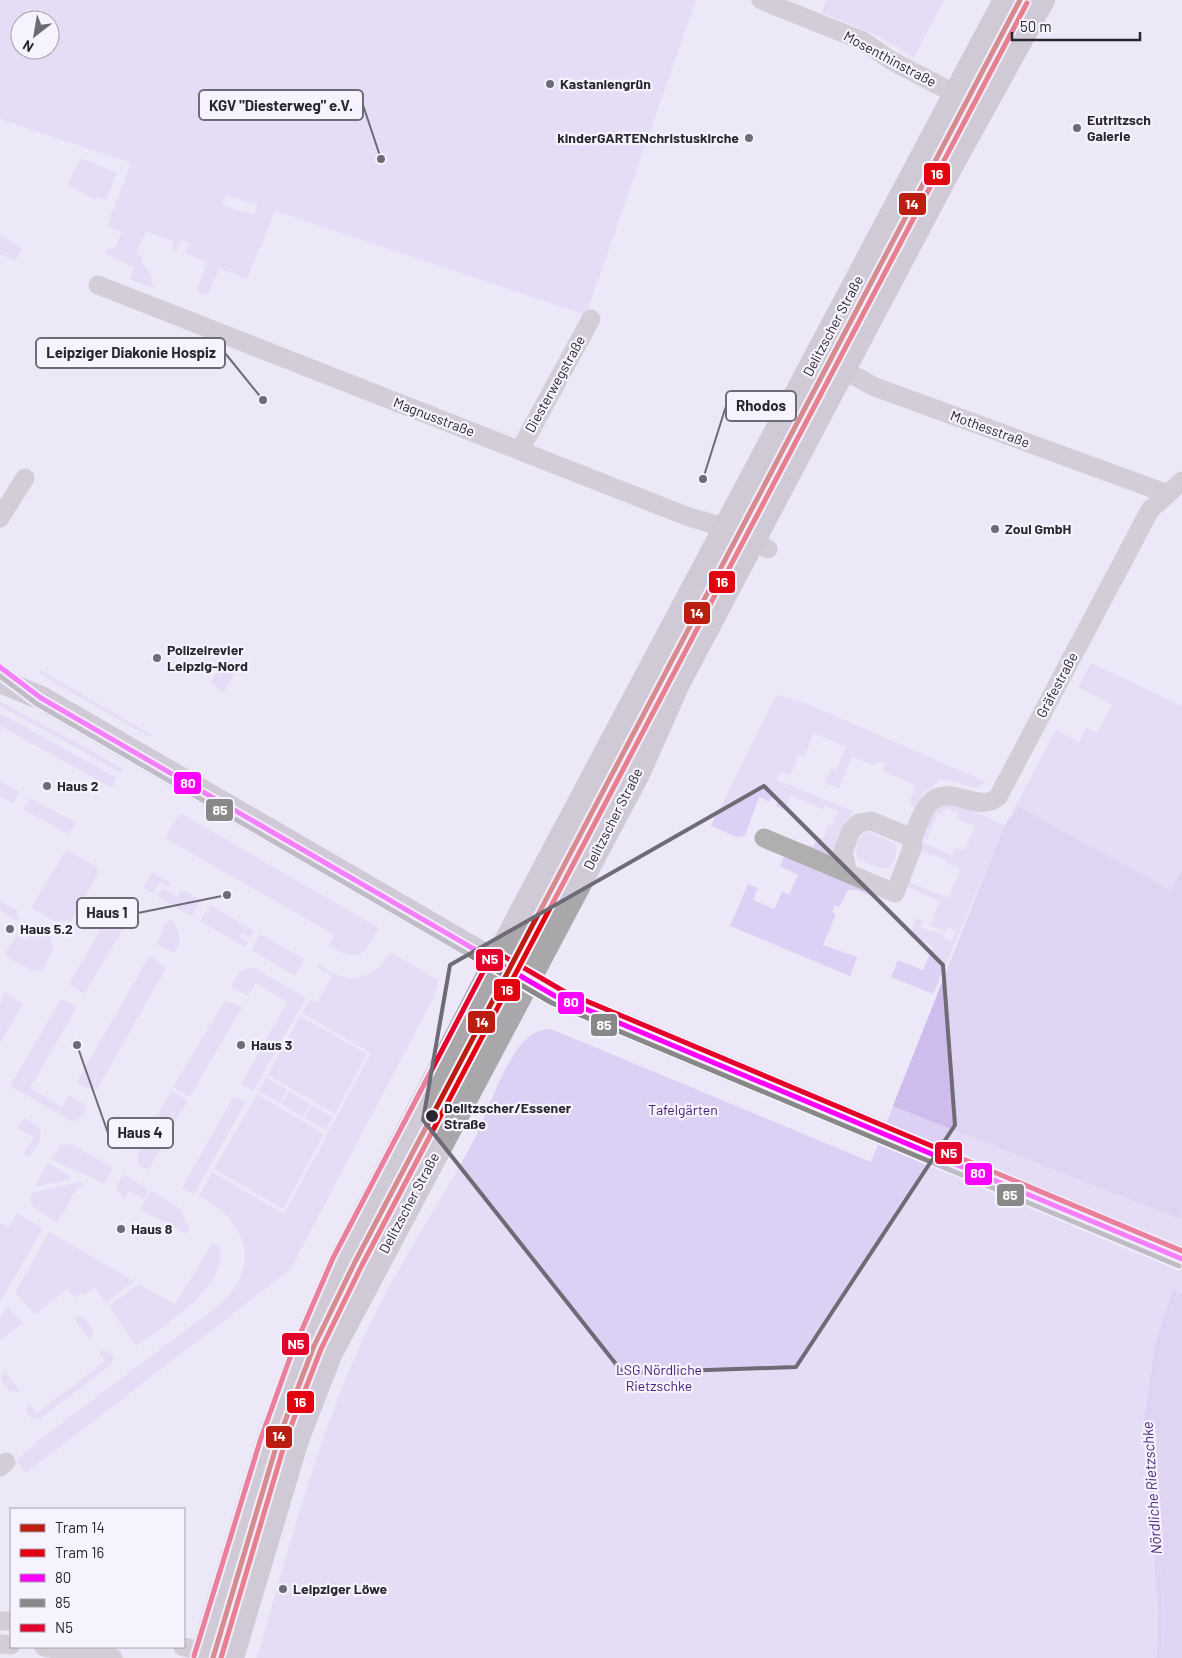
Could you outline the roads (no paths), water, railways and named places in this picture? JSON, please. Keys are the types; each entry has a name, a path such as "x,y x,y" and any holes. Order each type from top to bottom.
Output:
{"main road":[{"name":"Delitzscher Straße","path":"201,1653 268,1440 298,1358 340,1260 496,960 727,528 1005,0"},
{"name":"Delitzscher Straße","path":"232,1658 297,1440 330,1355 638,774 678,684 761,545 843,370 1043,0"},
{"path":"0,667 41,698 496,960 555,996 1182,1258"},
{"path":"0,681 41,698"}],"street":[{"name":"Mosenthinstraße","path":"761,0 863,41 892,61 946,89 971,96 993,95"},
{"name":"Magnusstraße","path":"98,285 689,517 727,528 761,545"},
{"name":"Diesterwegstraße","path":"520,450 591,319"},
{"name":"Mothesstraße","path":"817,356 875,387 1168,494"},
{"path":"0,518 25,478"},
{"name":"Gräfestraße","path":"764,838 895,893 913,846 912,841 928,804 940,796 955,795 983,802 992,801 998,797 1150,510 1182,481"},
{"path":"848,873 844,852 851,831 859,824 871,821 908,836 912,841"},
{"path":"50,1648 113,1658"}],"waterway":[{"name":"Nördliche Rietzschke","path":"1159,1658 1161,1614 1146,1422 1159,1339 1175,1291"}],"tram line":[{"name":"14","path":"213,1658 279,1437 314,1346 355,1262 1020,0"},
{"name":"16","path":"221,1658 286,1439 321,1349 362,1265 1027,3"}],"place":[{"name":"Kastaniengrün","path":"550,84"},
{"name":"Eutritzsch Galerie","path":"1077,128"},
{"name":"kinderGARTENchristuskirche","path":"749,138"},
{"name":"KGV \"Diesterweg\" e.V.","path":"381,159"},
{"name":"Leipziger Diakonie Hospiz","path":"263,400"},
{"name":"Rhodos","path":"703,479"},
{"name":"Zoul GmbH","path":"995,529"},
{"name":"Polizeirevier Leipzig-Nord","path":"157,658"},
{"name":"Haus 2","path":"47,786"},
{"name":"Haus 1","path":"227,895"},
{"name":"Haus 5.2","path":"10,929"},
{"name":"Haus 4","path":"77,1045"},
{"name":"Haus 3","path":"241,1045"},
{"name":"Delitzscher/Essener Straße","path":"432,1116"},
{"name":"Haus 8","path":"121,1229"},
{"name":"Leipziger Löwe","path":"283,1589"}],"park label":[{"name":"Tafelgärten","path":"683,1110"},
{"name":"LSG Nördliche Rietzschke","path":"659,1378"}]}
